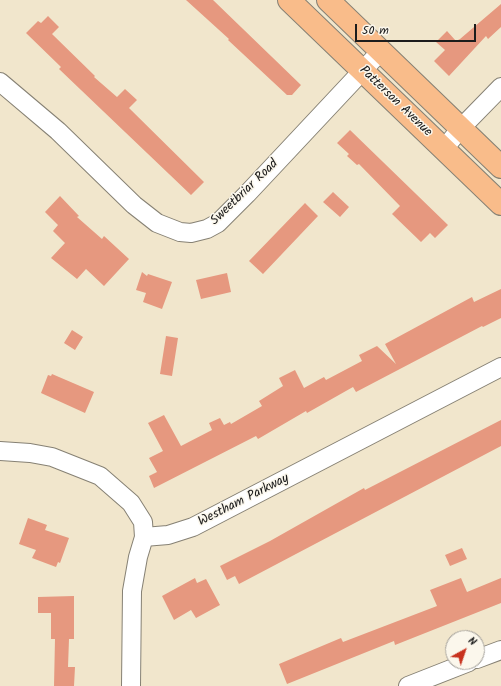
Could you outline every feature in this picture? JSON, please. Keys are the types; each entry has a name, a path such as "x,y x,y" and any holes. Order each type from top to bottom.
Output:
{"main road":[{"name":"Patterson Avenue","path":"289,0 443,150 501,204"},
{"name":"Patterson Avenue","path":"328,0 501,167"}],"street":[{"name":"Sweetbriar Road","path":"0,82 52,126 134,205 157,223 180,232 191,233 207,229 218,223 253,189 381,52"},
{"path":"443,150 461,128 501,87"},
{"name":"Westham Parkway","path":"144,537 168,535 193,527 501,367"},
{"path":"0,451 30,453 52,457 100,476 131,504 143,522 144,537 138,557 132,591 131,686"},
{"path":"485,656 501,650"},
{"path":"408,686 449,670"}],"building":[{"path":"186,0 213,0 301,85 292,95 287,95"},
{"path":"501,4 501,27 488,39 486,36 449,76 434,61 445,50 436,42 447,31 456,41 460,39"},
{"path":"48,16 59,27 52,34 95,76 94,77 117,97 125,89 137,100 129,108 204,182 191,195 59,69 61,67 26,33 38,21 41,23"},
{"path":"350,130 448,225 435,238 430,233 421,242 392,214 400,206 359,164 357,165 347,156 349,154 337,143"},
{"path":"333,192 349,207 340,217 323,202"},
{"path":"60,196 79,216 77,217 102,239 104,236 129,259 104,286 86,269 77,279 51,258 65,243 53,231 58,225 45,212"},
{"path":"305,203 318,216 263,274 249,261"},
{"path":"142,272 147,276 148,274 172,282 162,309 143,302 146,293 136,290"},
{"path":"227,273 231,292 201,299 196,280"},
{"path":"501,289 501,318 483,327 482,326 356,392 353,387 307,413 306,411 258,439 256,436 154,488 149,476 157,472 149,458 163,451 148,423 164,415 181,446 212,430 209,423 220,418 224,425 230,422 231,424 262,406 259,401 283,386 279,378 295,370 304,388 324,377 326,380 362,361 359,355 377,346 396,364 385,344 472,297 474,302"},
{"path":"72,330 83,337 75,350 64,343"},
{"path":"166,336 178,338 172,376 160,374"},
{"path":"52,374 94,392 85,413 41,393 48,375 51,376"},
{"path":"501,420 501,446 239,584 235,576 227,580 220,566 270,541 364,488 365,490"},
{"path":"28,518 47,525 45,530 69,538 60,563 58,562 56,567 32,558 36,550 19,544"},
{"path":"462,548 467,559 450,566 445,555"},
{"path":"195,578 197,583 206,579 220,605 196,618 191,610 174,620 162,596"},
{"path":"461,578 467,592 501,578 501,603 395,645 394,641 287,684 279,664 341,638 343,642 437,606 430,590"},
{"path":"74,596 74,639 69,639 68,667 75,667 74,686 54,686 55,639 51,639 51,613 38,613 38,597"}]}
